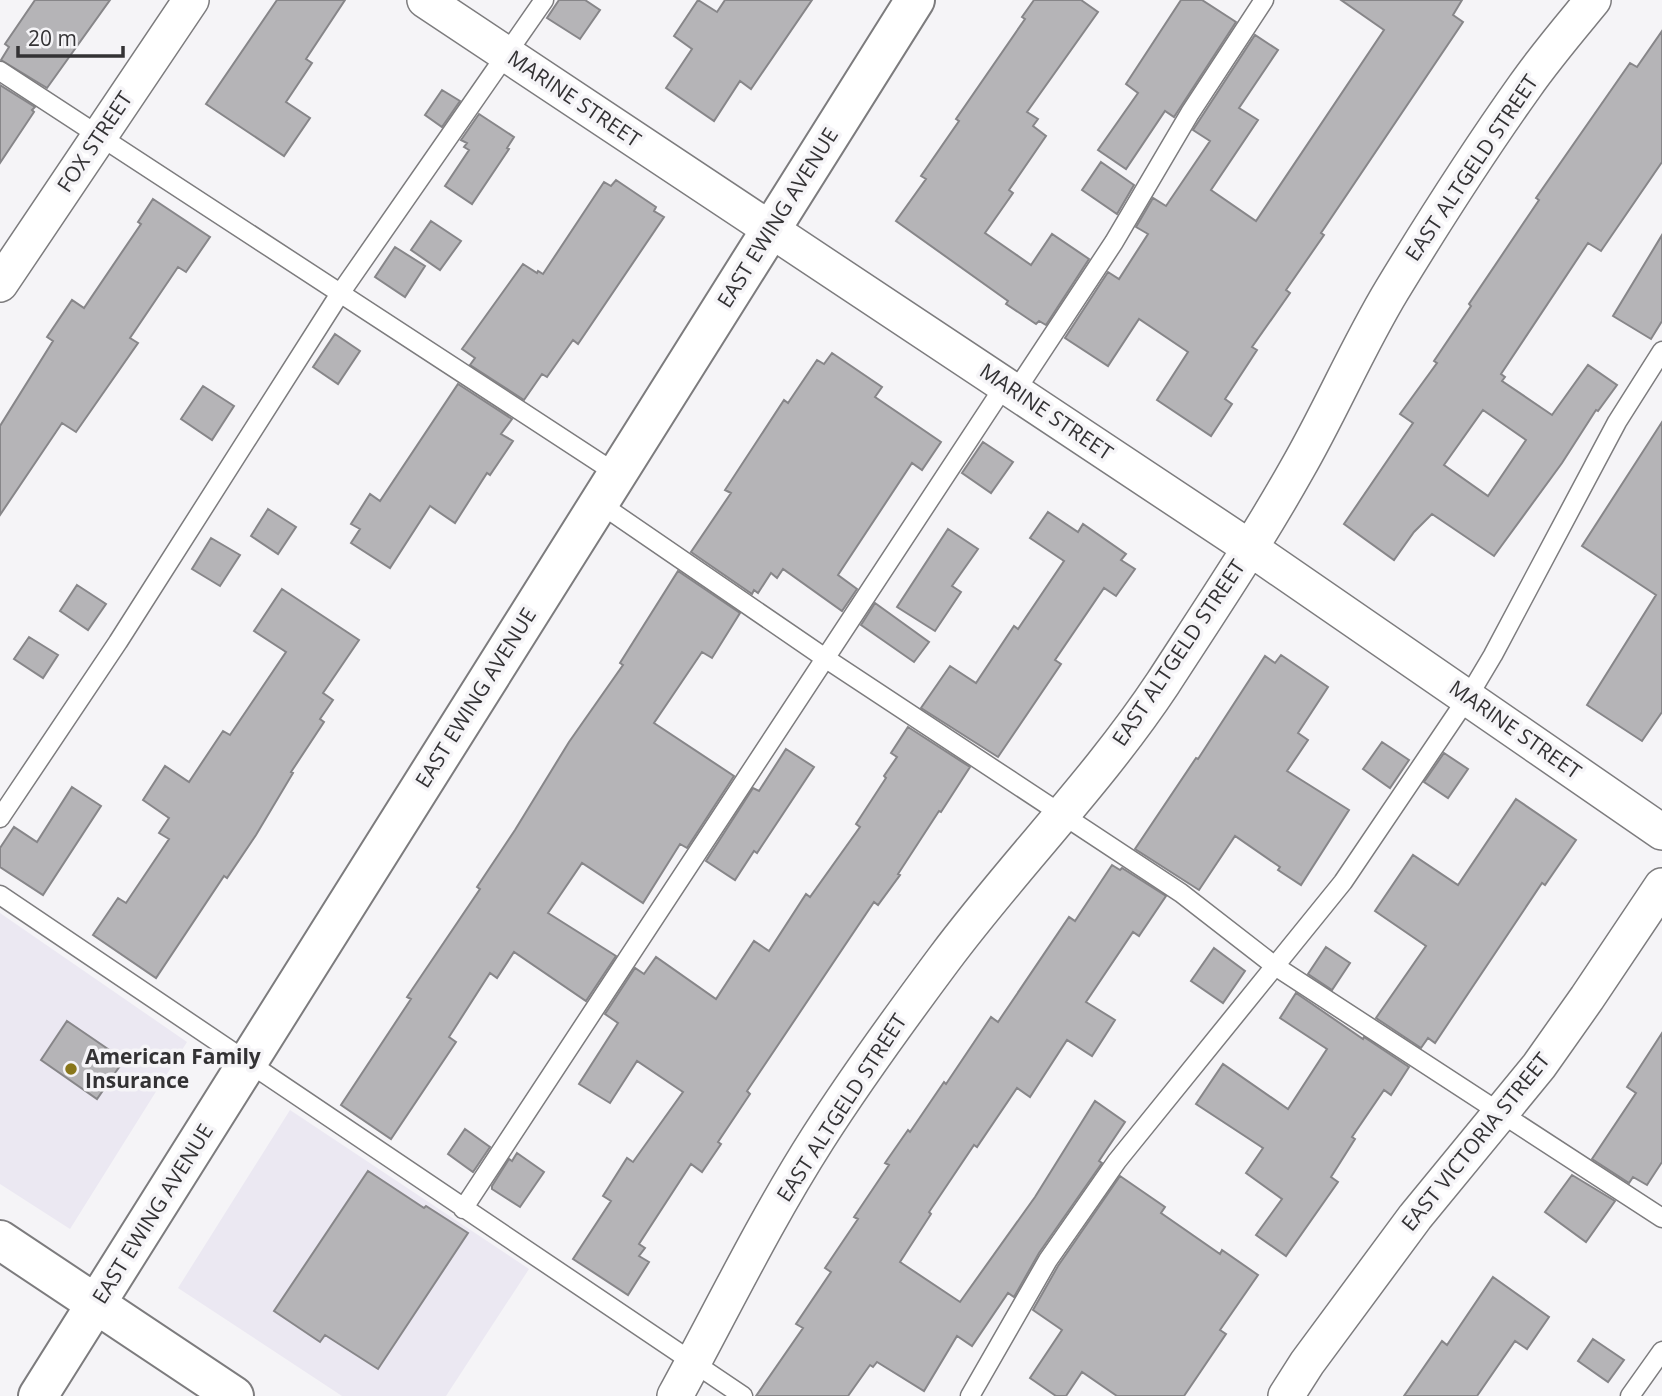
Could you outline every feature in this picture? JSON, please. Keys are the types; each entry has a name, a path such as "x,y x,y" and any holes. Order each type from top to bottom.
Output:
{"street":[{"name":"FOX STREET","path":"0,284 191,0"},
{"name":"MARINE STREET","path":"425,0 1250,548 1662,832"},
{"name":"EAST EWING AVENUE","path":"38,1396 915,0"},
{"name":"EAST ALTGELD STREET","path":"676,1396 774,1212 817,1140 857,1080 995,893 1061,815 1161,687 1300,465 1343,377 1391,293 1478,155 1528,82 1593,0"},
{"name":"EAST VICTORIA STREET","path":"1286,1396 1307,1363 1415,1217 1539,1066 1662,886"},
{"path":"0,1240 234,1396"}],"lane":[{"path":"0,818 118,642 339,295 544,0"},
{"path":"463,1209 825,658 1010,388 1114,242 1190,113 1264,0"},
{"path":"0,71 339,295 608,489 825,658 1181,893 1275,965 1662,1218"},
{"path":"970,1396 1048,1259 1110,1172 1343,882 1468,697 1617,422 1662,351"},
{"path":"0,895 743,1396"},
{"path":"1630,1396 1662,1351"}],"shaded area":[{"path":"0,913 187,1042 70,1229 0,1184"},
{"path":"290,1110 529,1269 446,1396 342,1396 178,1288"}],"building":[{"path":"35,0 110,0 47,88 1,60 9,47 5,44"},
{"path":"277,0 345,0 306,59 312,63 286,102 310,118 284,156 206,104"},
{"path":"559,0 585,0 600,10 580,39 547,18"},
{"path":"698,0 717,12 725,0 812,0 751,89 740,81 714,121 666,88 692,49 674,36"},
{"path":"1034,0 1081,0 1098,12 1027,112 1038,119 1033,126 1046,136 1009,190 1013,193 985,233 1031,265 1052,234 1089,259 1046,325 1039,321 1036,324 1006,304 1008,301 896,221 926,179 921,176 959,121 956,119 1025,19 1022,17"},
{"path":"1181,0 1202,0 1236,22 1174,117 1165,111 1126,169 1098,150 1138,93 1126,84"},
{"path":"1341,0 1462,0 1453,15 1463,22 1321,233 1324,235 1286,290 1290,293 1252,347 1257,350 1225,399 1232,404 1211,436 1157,400 1188,352 1139,319 1108,366 1065,338 1108,272 1119,279 1148,234 1136,227 1153,198 1166,206 1210,141 1193,130 1255,35 1278,50 1239,108 1258,120 1211,190 1256,221 1384,30"},
{"path":"1662,31 1662,162 1601,251 1588,243 1501,374 1505,377 1502,381 1552,415 1588,365 1617,385 1598,411 1596,410 1562,463 1494,556 1432,514 1414,532 1394,560 1344,524 1413,423 1400,414 1437,363 1434,361 1471,306 1469,304 1539,200 1536,198 1630,63 1637,67","holes":["1483,410 1526,440 1488,496 1444,465"]},
{"path":"0,85 35,107 0,163"},
{"path":"442,90 460,101 442,127 425,115"},
{"path":"479,114 514,137 507,148 509,149 472,204 445,186 469,150 464,147 467,143 461,140"},
{"path":"1101,162 1134,185 1117,214 1082,190"},
{"path":"616,180 656,207 654,211 664,217 578,344 573,340 547,377 542,374 524,400 470,365 475,358 462,349 523,264 543,274 604,182 611,186"},
{"path":"153,199 210,237 186,272 178,267 130,338 138,343 76,432 62,423 0,515 0,426 53,341 47,337 72,300 84,308 141,224 138,222"},
{"path":"431,221 461,241 440,270 411,250"},
{"path":"1662,235 1662,321 1651,339 1613,316"},
{"path":"395,247 425,266 405,297 375,277"},
{"path":"335,334 360,351 338,384 313,367"},
{"path":"832,353 882,387 875,397 941,442 922,470 912,463 838,575 857,589 842,611 783,569 777,578 771,573 758,593 754,590 752,594 691,552 731,493 725,490 784,400 788,403 817,360 824,364"},
{"path":"458,384 512,419 501,434 513,441 490,475 487,473 455,523 430,506 390,568 351,543 360,529 351,524 370,494 380,501"},
{"path":"203,386 234,406 212,440 181,419"},
{"path":"1662,422 1662,712 1642,741 1587,705 1656,595 1582,546"},
{"path":"983,442 1013,462 991,493 962,473"},
{"path":"268,509 296,527 278,554 251,536"},
{"path":"1048,512 1078,532 1083,524 1126,554 1121,560 1135,569 1116,596 1104,588 1055,660 1061,664 998,757 921,708 950,666 976,683 1014,626 1018,629 1064,561 1030,538"},
{"path":"948,529 978,549 952,586 961,592 935,631 897,607"},
{"path":"211,538 240,555 220,586 192,569"},
{"path":"678,571 740,613 712,658 702,652 654,723 734,776 687,848 680,844 643,903 582,863 548,913 616,956 586,1001 514,952 497,978 490,973 449,1037 456,1042 391,1139 341,1105 411,999 407,997 480,889 477,887 569,742 623,665 620,663"},
{"path":"77,585 106,604 88,630 60,611"},
{"path":"282,589 359,640 323,693 333,700 320,719 324,722 291,772 293,773 256,835 227,878 224,876 156,978 93,935 118,898 126,903 169,839 159,833 169,818 143,800 165,766 189,782 223,731 230,735 286,652 254,631"},
{"path":"875,603 929,642 914,662 861,625"},
{"path":"29,637 58,655 43,678 14,659"},
{"path":"1281,655 1328,687 1298,733 1308,740 1287,771 1349,810 1301,885 1235,836 1199,890 1135,849 1265,656 1275,663"},
{"path":"908,727 970,767 898,874 900,875 878,905 874,902 747,1091 750,1094 702,1172 691,1164 639,1244 645,1248 639,1256 649,1262 628,1295 573,1259 611,1201 603,1196 627,1158 633,1162 683,1092 637,1061 610,1103 579,1084 618,1023 605,1014 635,968 644,974 656,957 716,999 754,941 769,951 806,894 810,897 860,827 856,824 886,778 884,776 897,757 891,753"},
{"path":"1382,742 1409,760 1390,788 1363,769"},
{"path":"786,749 814,767 757,853 754,851 735,880 706,861 753,788 759,791"},
{"path":"1444,753 1468,769 1448,798 1424,782"},
{"path":"72,787 101,806 43,895 0,867 0,848 14,827 37,842"},
{"path":"1516,799 1576,840 1545,885 1542,883 1435,1043 1428,1038 1421,1048 1376,1018 1426,946 1375,911 1413,855 1458,885"},
{"path":"1112,865 1120,870 1122,868 1166,896 1139,936 1133,932 1086,1002 1115,1020 1092,1056 1067,1040 1030,1097 1017,1088 977,1147 974,1145 929,1212 931,1214 900,1262 960,1302 1035,1197 1095,1101 1125,1122 1099,1161 1102,1163 1039,1253 1014,1297 1008,1293 972,1346 957,1336 924,1391 877,1362 873,1367 870,1365 848,1396 756,1396 803,1328 796,1324 831,1272 825,1268 858,1219 854,1217 889,1165 885,1163 944,1082 946,1084 991,1017 998,1022 1069,917 1075,921"},
{"path":"1326,947 1350,963 1332,990 1308,974"},
{"path":"1214,948 1245,971 1223,1003 1191,981"},
{"path":"1296,993 1409,1067 1391,1095 1384,1090 1352,1137 1355,1139 1331,1177 1338,1182 1286,1256 1256,1235 1282,1199 1246,1173 1263,1148 1196,1104 1223,1064 1288,1109 1327,1049 1280,1018"},
{"path":"67,1021 124,1060 97,1099 41,1060"},
{"path":"1662,1033 1662,1162 1647,1185 1633,1177 1629,1183 1592,1159 1636,1093 1627,1087"},
{"path":"465,1129 490,1147 473,1172 448,1154"},
{"path":"517,1153 544,1172 520,1207 492,1189 509,1159 512,1161"},
{"path":"368,1171 468,1233 378,1369 325,1335 320,1342 274,1311"},
{"path":"1572,1175 1615,1201 1586,1242 1545,1212"},
{"path":"1120,1176 1165,1207 1161,1213 1220,1254 1222,1250 1258,1275 1220,1330 1226,1334 1184,1396 1117,1396 1082,1372 1066,1396 1056,1396 1030,1378 1062,1330 1033,1310 1058,1266"},
{"path":"1493,1277 1549,1317 1527,1349 1515,1341 1477,1396 1404,1396 1442,1341 1447,1345"},
{"path":"1593,1339 1624,1360 1608,1382 1578,1361"}],"place":[{"name":"American Family Insurance","path":"71,1069"}]}
